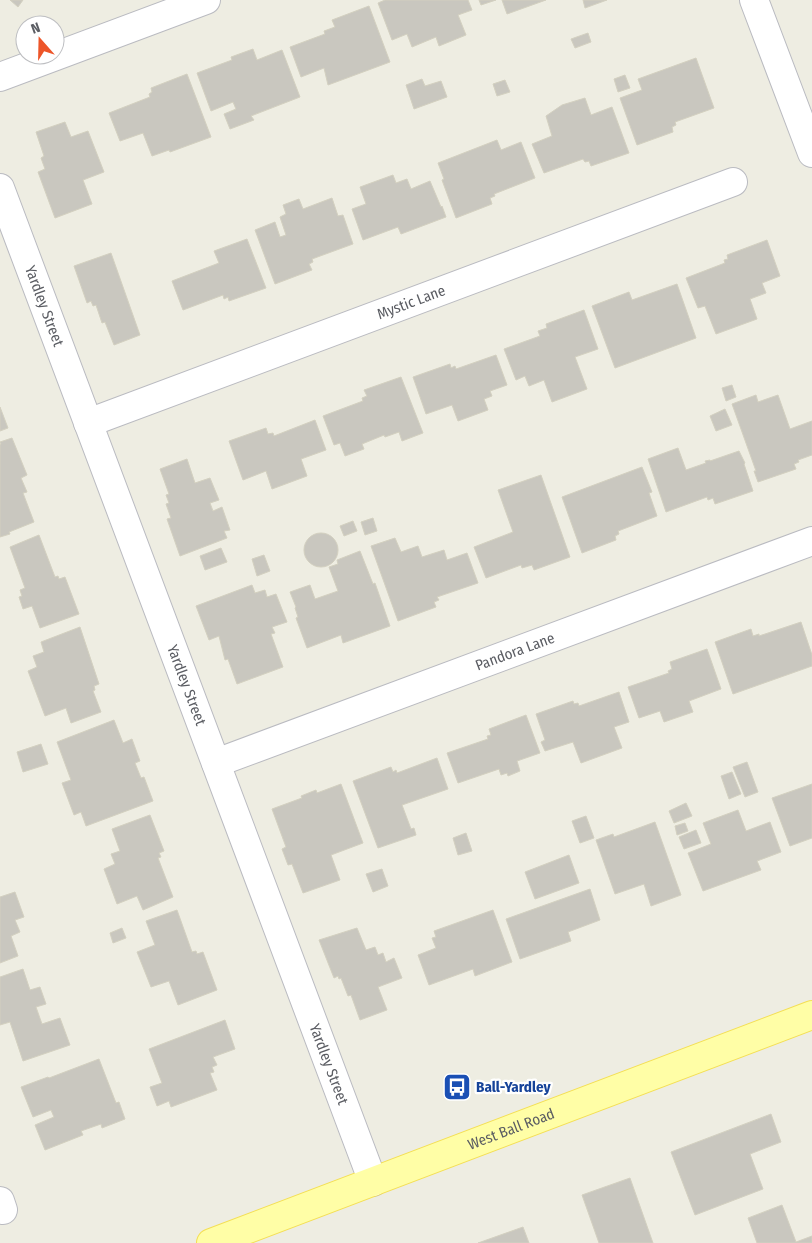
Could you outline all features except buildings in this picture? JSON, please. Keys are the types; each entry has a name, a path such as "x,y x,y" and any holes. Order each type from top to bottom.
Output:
{"main road":[{"name":"West Ball Road","path":"211,1243 812,1014"}],"street":[{"path":"0,77 206,0"},
{"path":"754,0 812,153"},
{"name":"Mystic Lane","path":"88,423 733,182"},
{"name":"Yardley Street","path":"0,188 373,1182"},
{"name":"Pandora Lane","path":"216,763 812,540"}],"place":[{"name":"Ball-Yardley","path":"457,1087"}]}
